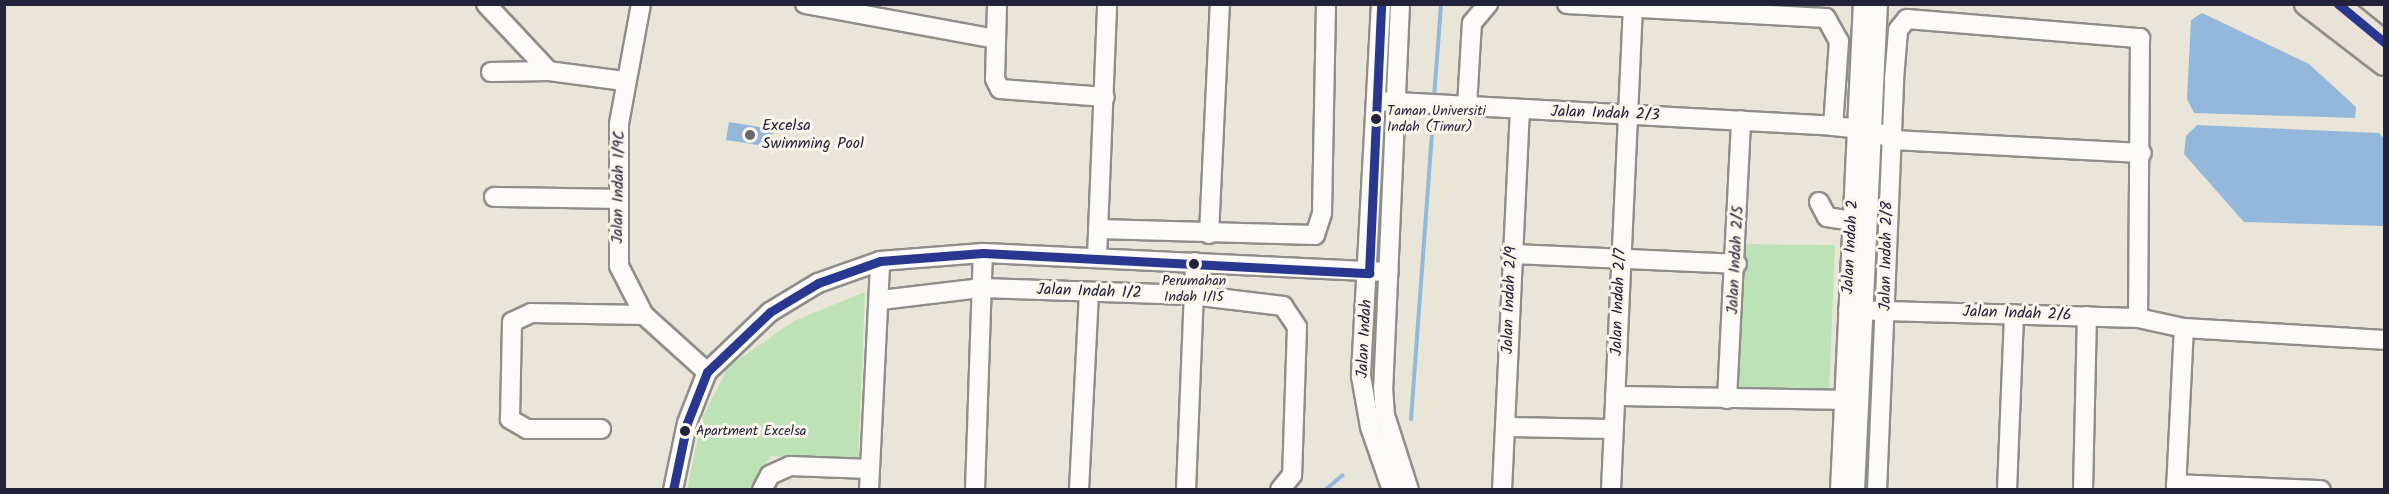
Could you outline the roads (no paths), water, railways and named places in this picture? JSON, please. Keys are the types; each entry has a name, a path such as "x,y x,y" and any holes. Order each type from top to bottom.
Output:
{"main road":[{"path":"2306,4 2385,64"},
{"path":"2337,4 2385,42"}],"street":[{"path":"486,4 549,71"},
{"name":"Jalan Indah 1/9C","path":"641,4 624,81 615,199 619,266 632,300 644,315 707,372"},
{"path":"804,4 996,39"},
{"path":"998,4 995,73 1005,93 1104,97"},
{"path":"1097,257 1107,4"},
{"path":"1209,234 1220,4"},
{"path":"1098,229 1295,238 1315,235 1321,226 1326,4"},
{"name":"Jalan Indah","path":"1381,4 1387,101 1389,272 1385,415 1409,489"},
{"name":"Jalan Indah","path":"1392,489 1370,427 1361,376 1387,101 1401,4"},
{"path":"1459,106 1472,23 1488,4"},
{"path":"1567,4 1826,18 1839,41 1833,126"},
{"name":"Jalan Indah 2","path":"1840,489 1851,400 1856,310 1864,129 1863,4"},
{"name":"Jalan Indah 2","path":"1856,310 1852,221 1878,4"},
{"name":"Jalan Indah 2/7","path":"1611,489 1633,8"},
{"name":"Jalan Indah 2/8","path":"1876,489 1901,24 1915,17 2128,33 2140,38 2143,52 2142,153"},
{"path":"491,72 549,71 624,81"},
{"name":"Jalan Indah 2/3","path":"1387,101 1520,111 1741,120 1864,129"},
{"name":"Jalan Indah 2/9","path":"1502,489 1507,427 1511,254 1520,111"},
{"name":"Jalan Indah 2/5","path":"1727,399 1737,264 1741,120"},
{"path":"1864,129 1893,140 2142,153 2138,318"},
{"path":"494,197 615,199"},
{"path":"1819,202 1827,217 1852,221"},
{"path":"673,489 687,423 707,372 770,312 818,283 880,261 983,253 1195,262 1369,273 1389,272"},
{"path":"975,489 983,253"},
{"path":"1511,254 1737,264"},
{"path":"869,489 881,300 880,261"},
{"path":"1186,489 1195,262"},
{"name":"Jalan Indah 1/2","path":"881,300 982,288 1192,295 1271,302 1294,315 1292,475 1280,489"},
{"path":"1079,489 1089,292"},
{"path":"590,314 632,300"},
{"name":"Jalan Indah 2/6","path":"1856,310 2138,318 2184,328 2385,340"},
{"path":"601,429 526,429 514,424 508,412 512,322 531,313 644,315"},
{"path":"2007,489 2014,314"},
{"path":"2083,489 2087,316"},
{"path":"2184,328 2176,487 2321,489"},
{"path":"1615,396 1851,400"},
{"name":"Jalan Indah 2","path":"1851,400 1855,489"},
{"path":"1507,427 1613,429"},
{"path":"762,489 770,475 790,466 870,469"}],"water":[{"path":"2202,13 2309,64 2356,107 2355,118 2194,113 2187,99 2191,20"},
{"name":"Excelsa Swimming Pool","path":"729,122 771,129 774,133 758,145 726,140"},
{"path":"2197,125 2379,133 2384,139 2384,226 2244,222 2184,154 2186,136"}],"waterway":[{"path":"1434,98 1441,4"},
{"path":"1411,419 1434,108"},
{"path":"1325,490 1343,475"}],"place":[{"name":"Taman Universiti Indah (Timur)","path":"1376,119"},
{"name":"Excelsa Swimming Pool","path":"750,135"},
{"name":"Perumahan Indah 1/15","path":"1194,264"},
{"name":"Apartment Excelsa","path":"685,431"}]}
